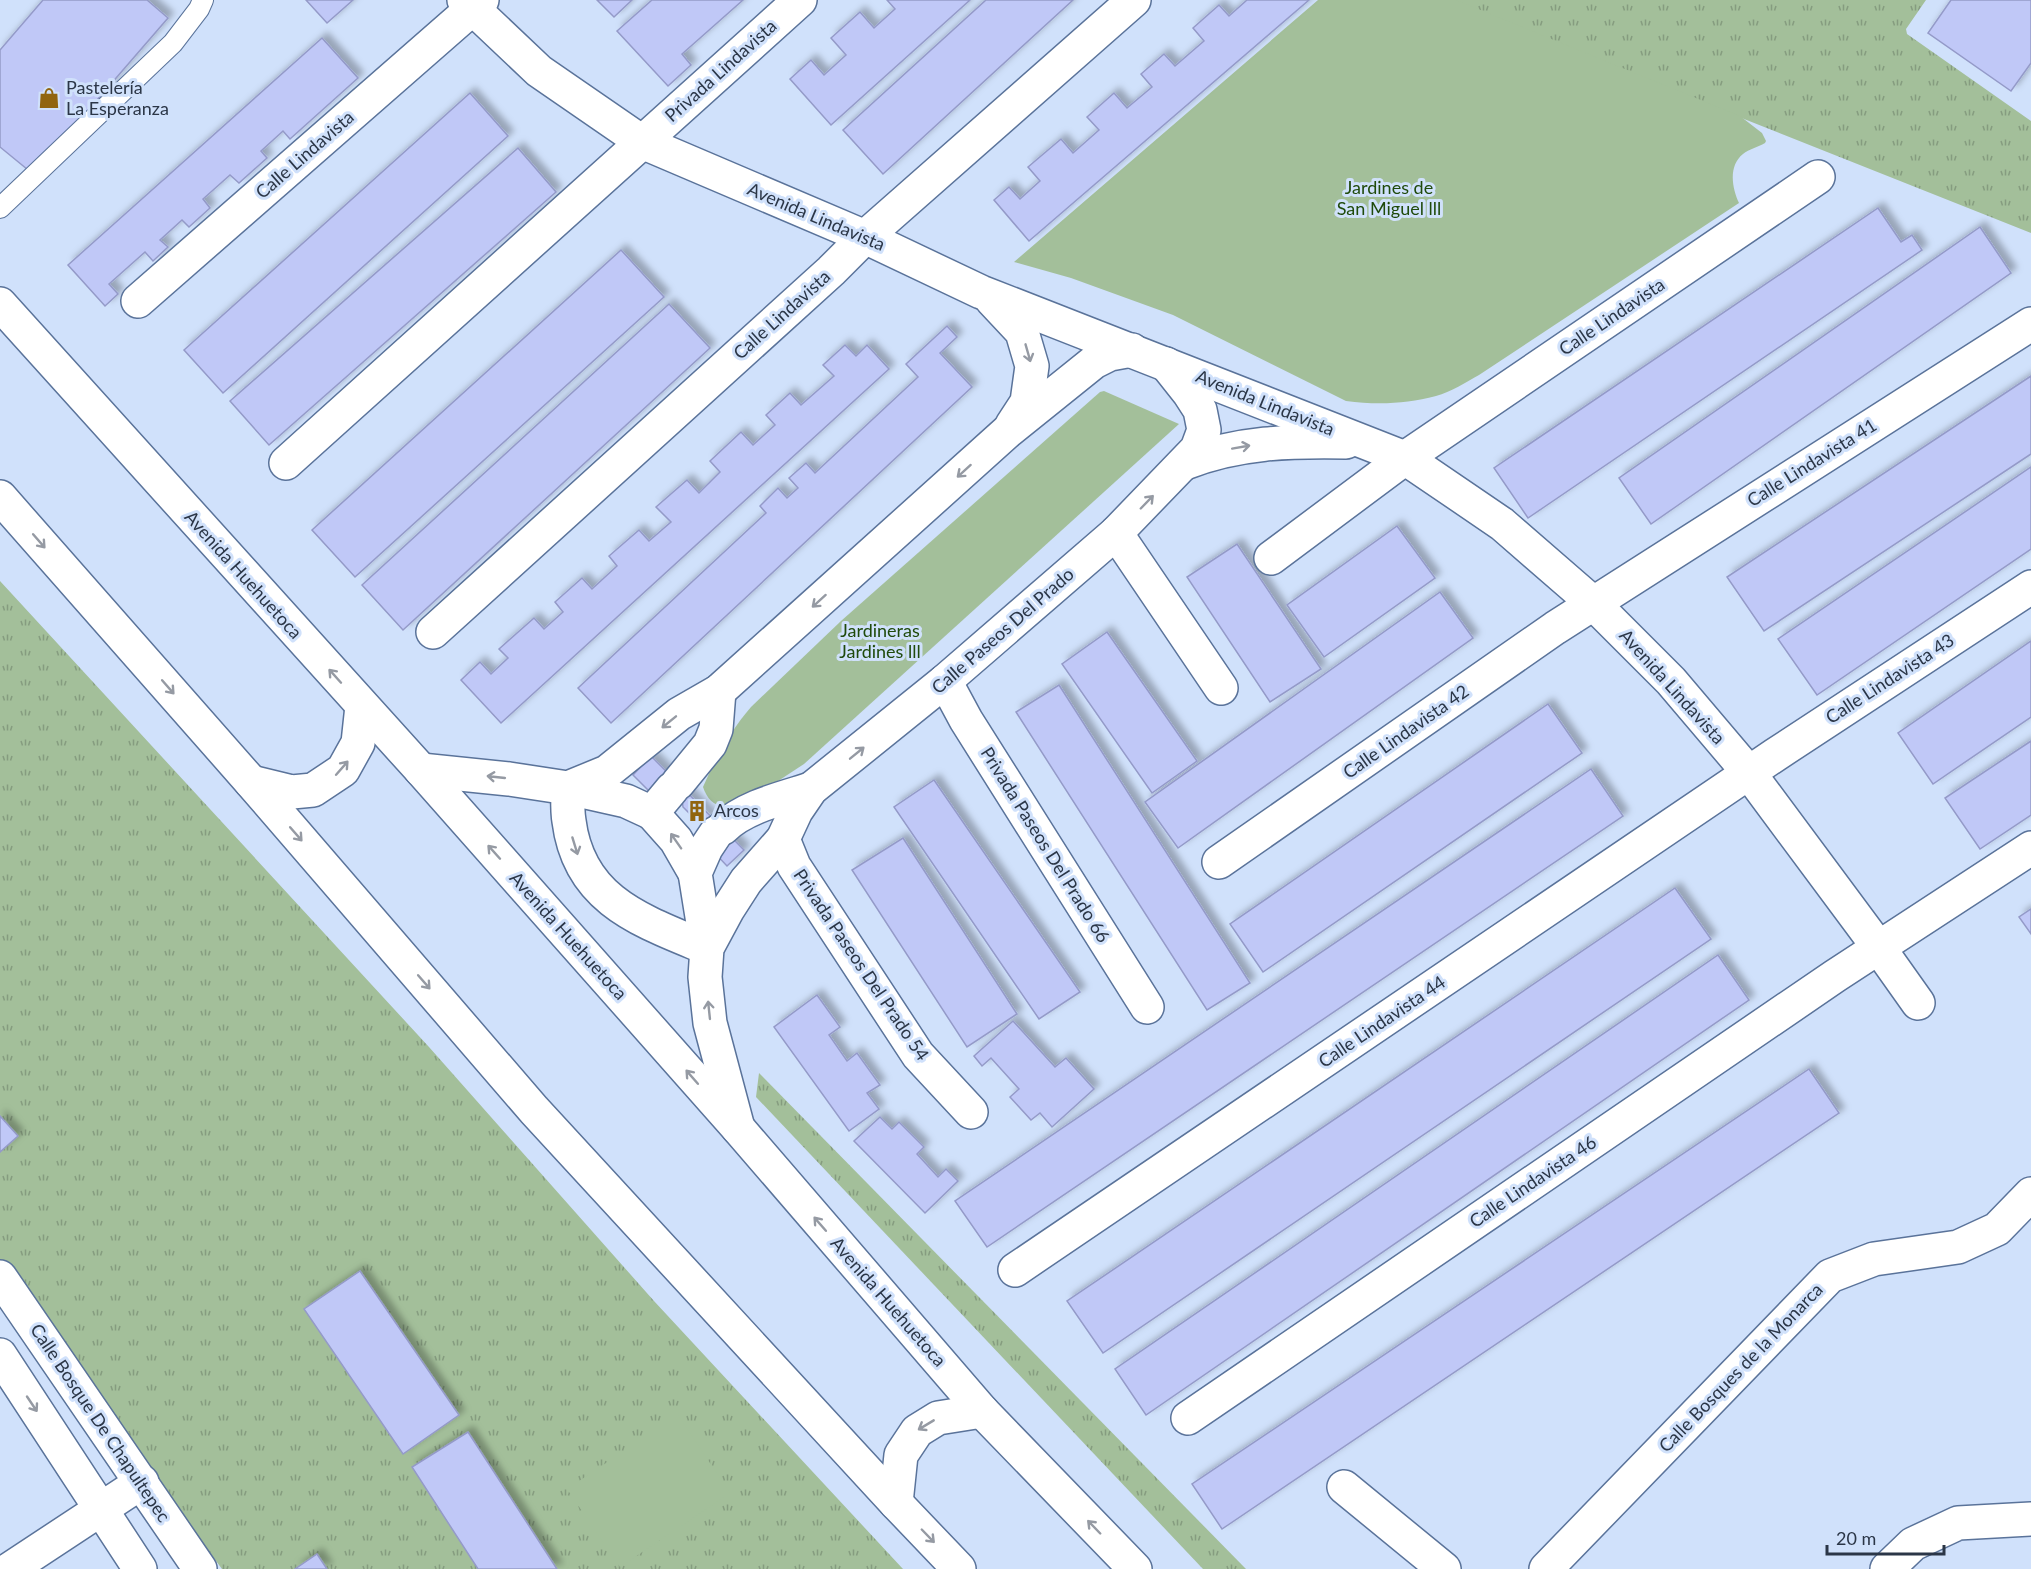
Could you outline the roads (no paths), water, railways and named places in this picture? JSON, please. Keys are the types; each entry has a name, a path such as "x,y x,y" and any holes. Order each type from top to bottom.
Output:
{"street":[{"name":"Privada Lindavista","path":"642,142 800,0"},
{"name":"Calle Lindavista","path":"433,632 822,279 865,237 1134,0"},
{"name":"Avenida Lindavista","path":"473,3 539,71 642,142 865,237 981,292 1405,458 1502,524 1593,603 1671,681 1749,773 1917,1003"},
{"name":"Calle Lindavista","path":"138,301 473,3"},
{"path":"286,463 615,169 642,142"},
{"name":"Calle Lindavista","path":"1271,558 1405,458 1818,177"},
{"path":"981,292 998,305 1022,332 1032,366 1027,402 1007,432"},
{"name":"Avenida Huehuetoca","path":"0,304 421,770 738,1128 982,1411 1135,1569"},
{"name":"Calle Lindavista 41","path":"1593,603 2031,324"},
{"path":"568,788 607,772 679,714 719,691 1007,432 1094,362 1110,354 1132,350"},
{"name":"Calle Paseos Del Prado","path":"707,948 746,882 783,839 796,811 811,789 945,681 1116,533 1197,449 1204,430 1200,410 1190,393 1166,363"},
{"name":"Calle Paseos Del Prado","path":"1185,463 1205,455 1242,447 1284,442 1366,443"},
{"path":"0,497 251,782 534,1110 959,1569"},
{"path":"1116,533 1221,688"},
{"name":"Calle Lindavista 43","path":"1749,773 2031,587"},
{"name":"Calle Lindavista 42","path":"1219,862 1555,627 1593,603"},
{"name":"Privada Paseos Del Prado 66","path":"945,681 966,720 1147,1007"},
{"path":"421,770 509,779 568,788 626,801 667,795 710,744 716,729 719,691"},
{"path":"251,782 292,792 313,790 343,770 358,743 362,706"},
{"name":"Calle Lindavista 44","path":"1015,1270 1749,773"},
{"path":"568,788 568,820 574,847 585,872 606,895 631,914 707,948"},
{"name":"Calle Paseos Del Prado","path":"738,1128 710,1023 705,976 707,948 695,873 706,848 731,820 774,801 811,789"},
{"path":"667,795 676,840 695,873"},
{"name":"Privada Paseos Del Prado 54","path":"783,839 794,867 918,1055 971,1112"},
{"name":"Calle Lindavista 46","path":"1188,1418 1835,976 2031,848"},
{"name":"Calle Bosques de la Monarca","path":"1546,1569 1830,1276 1874,1258 1959,1247 1997,1229 2031,1194"},
{"name":"Calle Bosque De Chapultepec","path":"0,1277 200,1569"},
{"path":"0,1355 140,1569"},
{"path":"896,1503 901,1455 917,1431 938,1418 982,1411"},
{"path":"10,1569 142,1482"},
{"path":"1344,1487 1444,1569"},
{"path":"1887,1569 1913,1544 1958,1523 2031,1519"}],"lane":[{"path":"0,208 173,43 199,9 203,0"}],"place":[{"name":"Pastelería La Esperanza","path":"49,98"},
{"name":"Arcos","path":"697,811"}],"park label":[{"name":"Jardines de San Miguel lll","path":"1389,198"},
{"name":"Jardineras Jardines lll","path":"880,641"}]}
